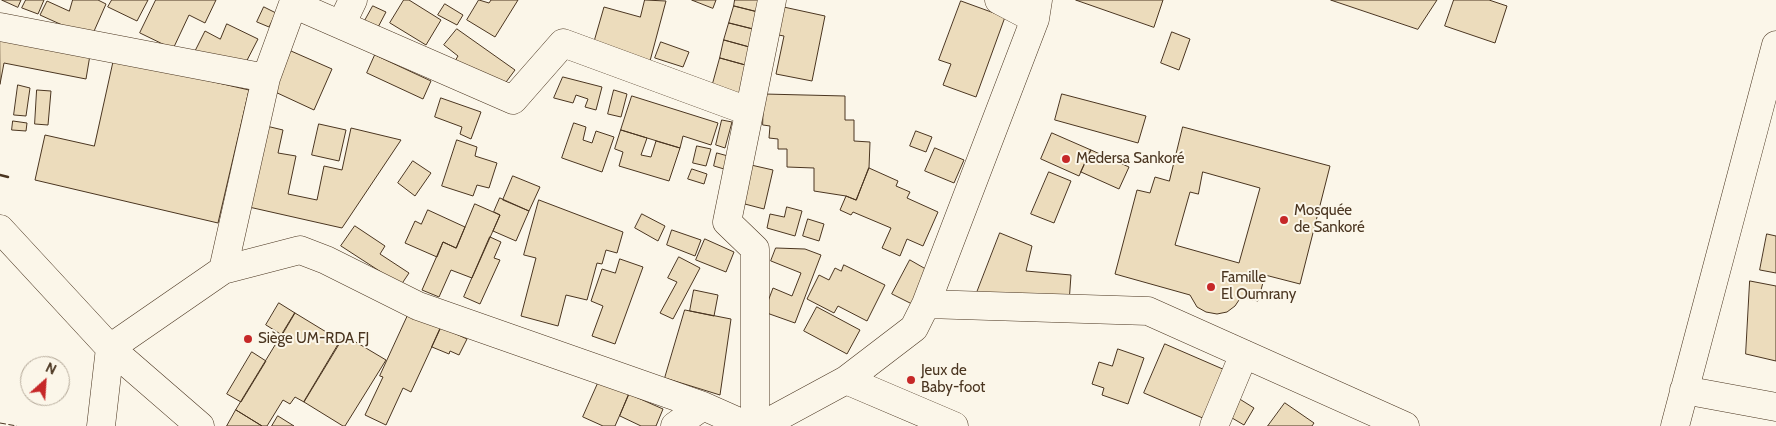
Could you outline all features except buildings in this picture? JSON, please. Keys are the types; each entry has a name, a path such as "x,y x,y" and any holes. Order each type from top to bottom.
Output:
{"street":[{"path":"340,25 353,0"},
{"path":"755,426 754,249 727,222 772,0"},
{"path":"761,426 846,380 914,328 926,304 1037,10 999,0"},
{"path":"222,270 266,78 293,4 514,100 563,43 748,112"},
{"path":"0,27 266,78"},
{"path":"1675,426 1684,390 1765,129 1776,45"},
{"path":"0,229 110,348 200,426"},
{"path":"101,426 110,348 222,270 300,250 326,260 418,306 703,416 748,426"},
{"path":"926,304 1148,311 1405,426"},
{"path":"1214,426 1244,354"},
{"path":"846,380 954,426"},
{"path":"1684,390 1776,407"},
{"path":"676,426 703,416"}],"fence":[{"path":"0,423 17,426"}],"wall":[{"path":"0,175 8,177"}],"place":[{"name":"Medersa Sankoré","path":"1066,159"},
{"name":"Mosquée de Sankoré","path":"1284,220"},
{"name":"Famille El Oumrany","path":"1211,287"},
{"name":"Siège UM-RDA FJ","path":"248,339"},
{"name":"Jeux de Baby-foot","path":"911,380"}]}
